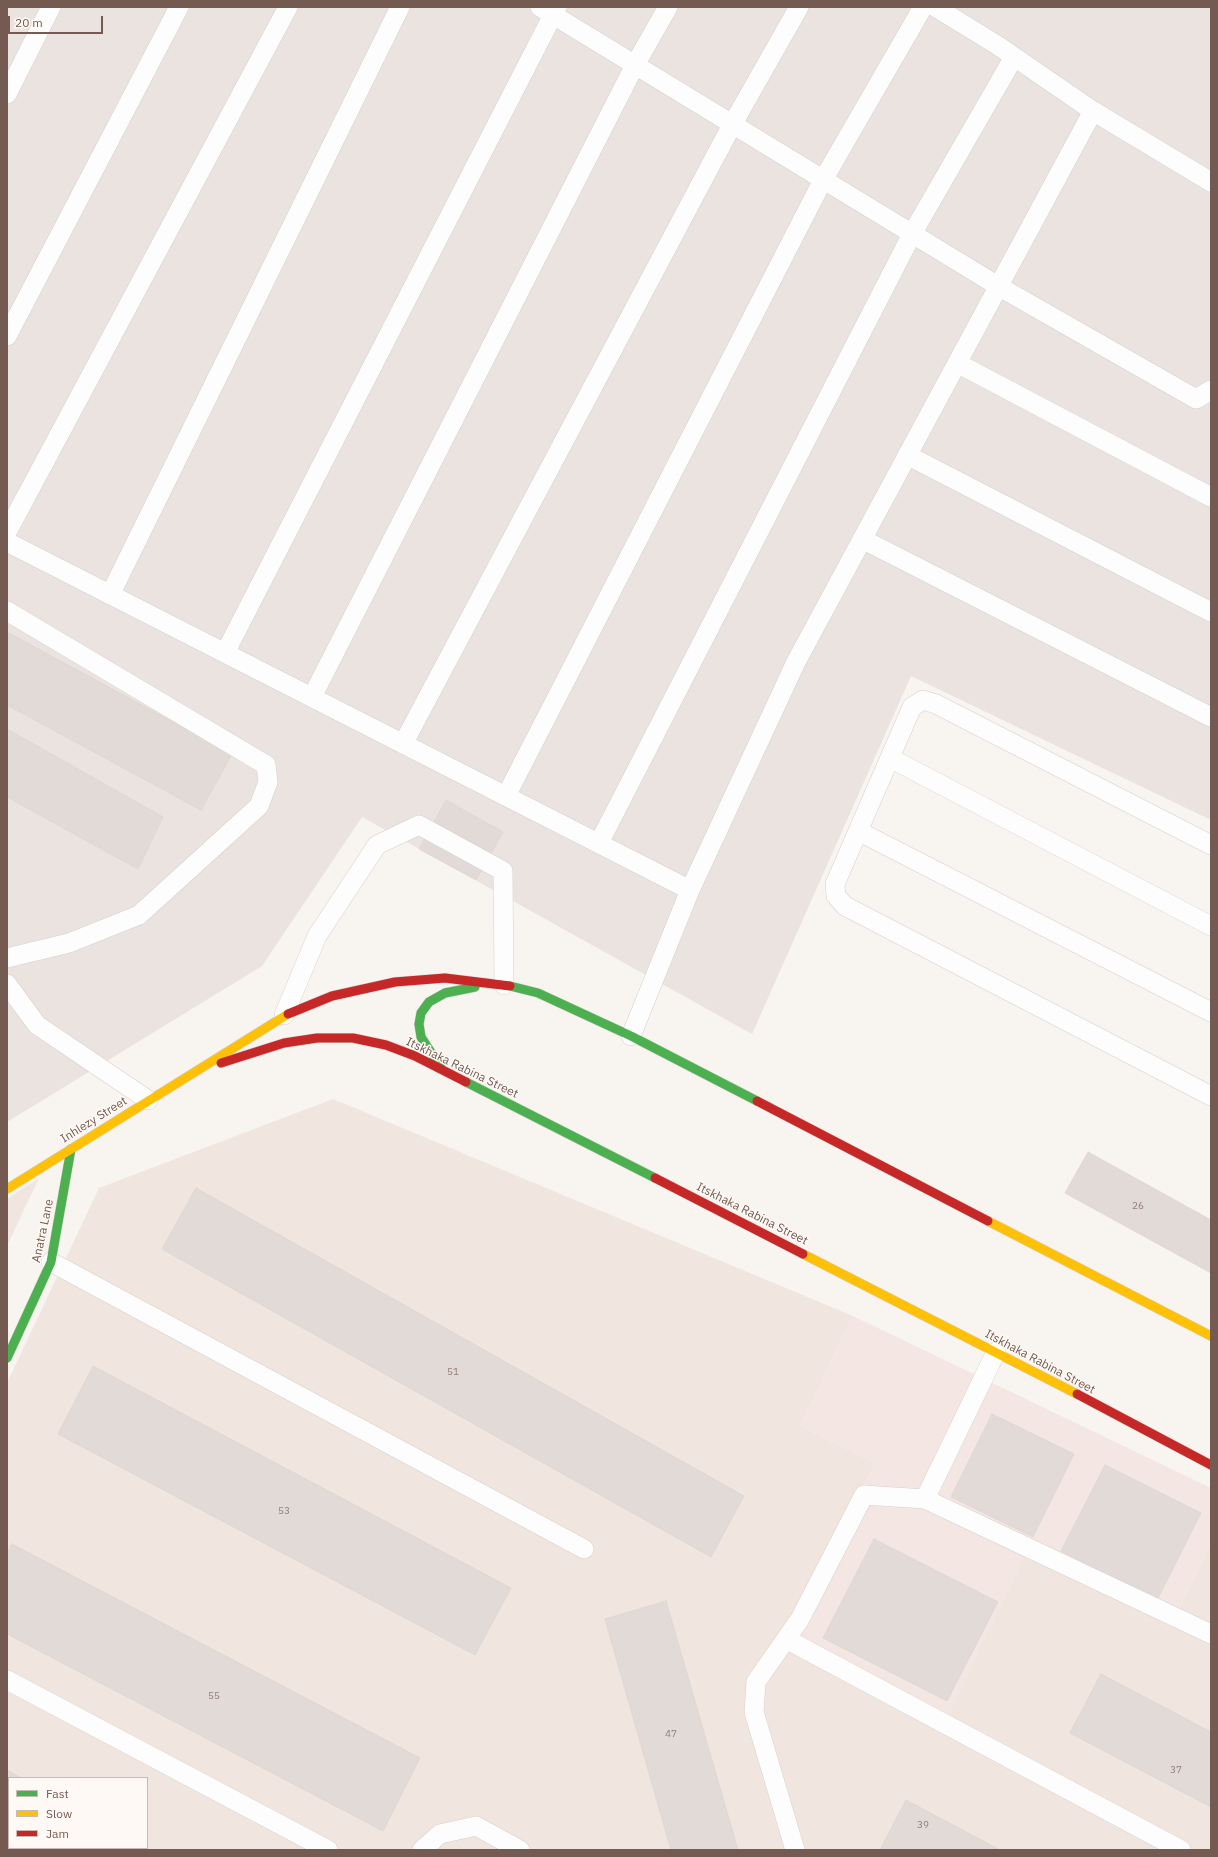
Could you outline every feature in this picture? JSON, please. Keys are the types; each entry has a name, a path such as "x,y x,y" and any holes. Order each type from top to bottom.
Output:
{"main road":[{"path":"194,1071 284,1015 332,996 395,982 445,978 504,985 538,993 631,1036 1211,1336"},
{"path":"442,1070 421,1037 419,1024 421,1013 429,1002 445,993 467,988 504,985"},
{"name":"Itskhaka Rabina Street","path":"194,1071 284,1043 317,1038 353,1038 386,1045 415,1056 996,1352 1211,1465"},
{"name":"Inhlezy Street","path":"7,1189 194,1071"},
{"name":"Anatra Lane","path":"7,1358 51,1262 70,1149"}],"lane":[{"path":"7,94 52,7"},
{"path":"7,336 178,7"},
{"path":"7,532 288,7"},
{"path":"110,594 400,7"},
{"path":"312,698 635,65 668,7"},
{"path":"403,744 732,125 798,7"},
{"path":"506,796 823,180 923,7"},
{"path":"935,7 1014,56 1093,111 1211,182"},
{"path":"225,653 550,10 732,125 998,286 1196,398 1211,390"},
{"path":"598,844 912,234 1014,56"},
{"path":"631,1036 690,890 796,662 1093,111"},
{"path":"957,363 1211,497"},
{"path":"907,455 1211,612"},
{"path":"862,539 1211,717"},
{"path":"7,542 690,890"},
{"path":"7,611 266,764 268,782 259,806 139,915 69,943 7,958"},
{"path":"1211,845 936,704 924,700 912,707 835,884 836,896 845,906 1211,1096"},
{"path":"890,758 1211,926"},
{"path":"284,1015 317,936 376,845 419,826 503,871 504,985"},
{"path":"858,831 1211,1012"},
{"path":"7,984 37,1025 148,1100"},
{"path":"51,1262 584,1549"},
{"path":"925,1499 996,1352"},
{"path":"795,1850 754,1712 756,1682 800,1619 864,1495 925,1499 1211,1634"},
{"path":"786,1639 1181,1850"},
{"path":"7,1680 328,1850"},
{"path":"422,1850 440,1834 476,1826 520,1850"}],"shaded area":[{"path":"7,7 1211,7 1211,820 911,676 752,1034 362,817 262,966 7,1122"},
{"path":"333,1099 853,1316 800,1426 875,1463 789,1642 1031,1543 1177,1613 1211,1542 1211,1850 7,1850 7,1383 99,1188"},
{"path":"39,1178 7,1246 7,1199"},
{"path":"853,1316 1211,1488 1211,1542 1177,1613 1031,1543 947,1719 789,1642 875,1463 800,1426"}],"building":[{"path":"7,632 232,754 201,810 7,705"},
{"path":"7,729 163,817 138,869 7,797"},
{"path":"446,800 503,832 476,880 419,849"},
{"path":"1088,1152 1211,1220 1211,1273 1065,1193"},
{"path":"196,1188 744,1496 711,1557 162,1249"},
{"path":"93,1366 511,1588 475,1655 58,1434"},
{"path":"992,1414 1074,1454 1033,1537 951,1497"},
{"path":"1105,1465 1201,1513 1157,1600 1061,1551"},
{"path":"874,1539 998,1602 947,1701 823,1638"},
{"path":"12,1544 420,1758 383,1831 7,1634 7,1553"},
{"path":"666,1601 738,1850 671,1850 605,1619"},
{"path":"1101,1674 1211,1732 1211,1807 1070,1733"},
{"path":"7,1770 19,1777 8,1777 8,1849 150,1850 7,1850"},
{"path":"906,1800 1000,1850 880,1850"}],"traffic: fast":[{"path":"510,986 538,993 631,1036 757,1101"},
{"path":"441,1068 421,1037 419,1024 421,1013 429,1002 445,993 475,987"},
{"path":"466,1082 655,1178"},
{"path":"7,1358 51,1262 71,1149"}],"traffic: slow":[{"path":"7,1189 288,1014"},
{"path":"988,1221 1211,1336"},
{"path":"803,1254 1077,1394"}],"traffic: jam":[{"path":"288,1014 332,996 395,982 445,978 510,986"},
{"path":"221,1063 284,1043 317,1038 353,1038 386,1045 415,1056 466,1082"},
{"path":"757,1101 988,1221"},
{"path":"655,1178 803,1254"},
{"path":"1077,1394 1211,1465"}]}
